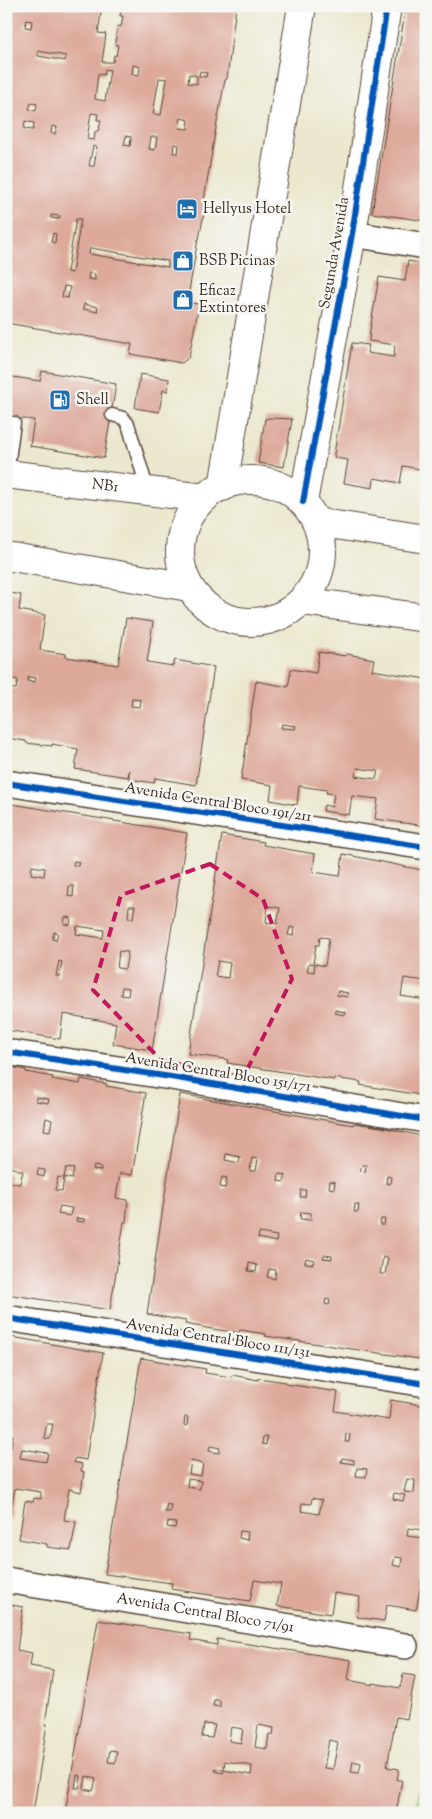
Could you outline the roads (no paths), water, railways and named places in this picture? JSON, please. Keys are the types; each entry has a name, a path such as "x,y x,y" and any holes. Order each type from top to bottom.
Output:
{"street":[{"path":"214,492 302,6"},
{"name":"Segunda Avenida","path":"310,512 387,6"},
{"path":"352,234 426,246"},
{"name":"NB1","path":"7,474 148,491 214,492"},
{"path":"244,481 266,482 286,489 310,512 322,546 321,566 314,585 302,601 285,614 265,621 244,622 222,616 203,604 189,587 181,564 181,540 190,517 214,492 244,481"},
{"path":"310,512 426,539"},
{"path":"6,556 189,587"},
{"path":"302,601 426,618"},
{"name":"Avenida Central Bloco 191/211","path":"6,783 426,847"},
{"name":"Avenida Central Bloco 151/171","path":"6,1052 171,1077 426,1120"},
{"name":"Avenida Central Bloco 111/131","path":"6,1318 426,1384"},
{"name":"Avenida Central Bloco 71/91","path":"6,1580 405,1646"}],"lane":[{"path":"112,415 122,418 128,424 148,491"},
{"path":"7,474 14,423"}],"place":[{"name":"Hellyus Hotel","path":"187,209"},
{"name":"BSB Picinas","path":"183,261"},
{"name":"Eficaz Extintores","path":"183,300"},
{"name":"Shell","path":"60,400"}]}
